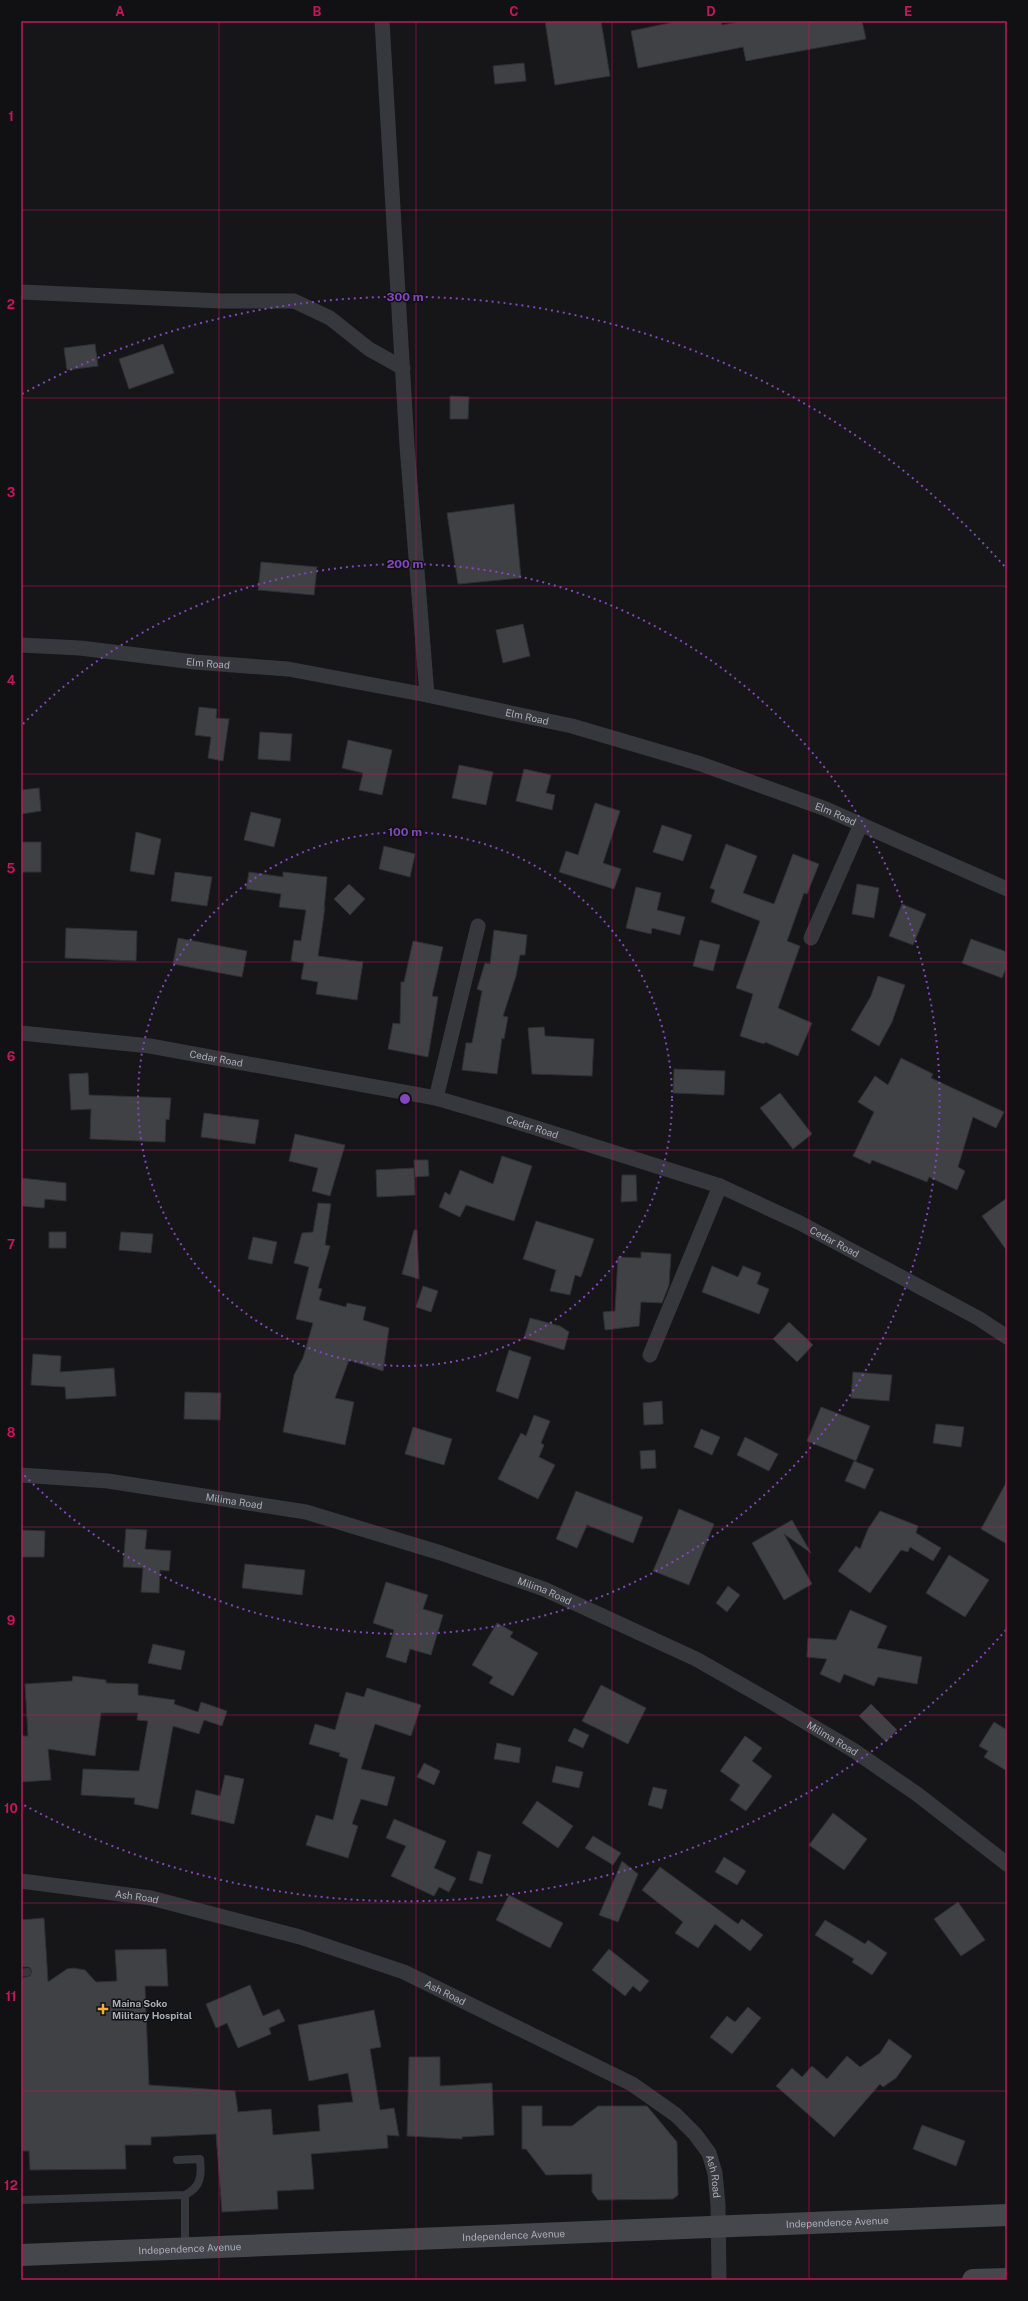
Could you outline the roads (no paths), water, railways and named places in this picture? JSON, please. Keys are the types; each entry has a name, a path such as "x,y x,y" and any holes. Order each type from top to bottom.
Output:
{"main road":[{"name":"Independence Avenue","path":"21,2255 1007,2215"},
{"path":"974,2280 1007,2279"}],"street":[{"path":"382,21 403,368 427,694"},
{"path":"21,292 221,301 294,301 330,318 369,349 403,368"},
{"name":"Elm Road","path":"21,645 80,648 194,662 288,669 427,694 572,726 694,762 826,809 1007,889"},
{"path":"811,938 860,824"},
{"path":"436,1098 478,926"},
{"name":"Cedar Road","path":"21,1033 150,1046 436,1098 720,1186 800,1222 978,1318 1007,1337"},
{"path":"650,1355 720,1186"},
{"name":"Milima Road","path":"21,1475 108,1481 306,1512 441,1553 544,1589 696,1659 788,1711 852,1750 917,1794 1007,1864"},
{"name":"Ash Road","path":"21,1881 151,1898 300,1936 404,1972 563,2048 632,2084 676,2115 696,2134 709,2153 715,2173 720,2280"}],"lane":[{"path":"21,2200 185,2195 194,2191 201,2180 200,2159 177,2160"},
{"path":"185,2195 185,2248"}],"place":[{"name":"Maina Soko Military Hospital","path":"103,2009"}]}
